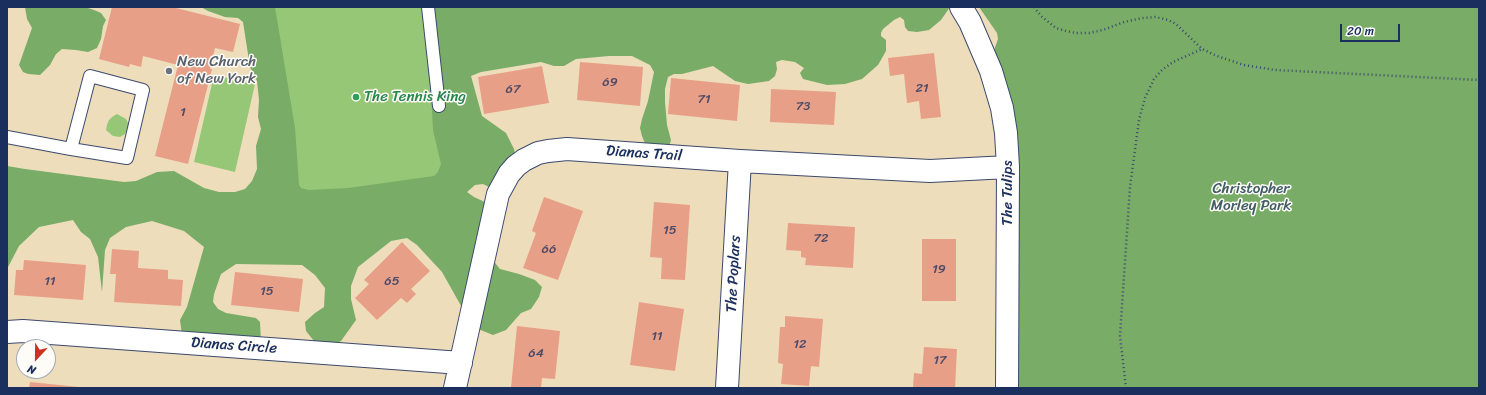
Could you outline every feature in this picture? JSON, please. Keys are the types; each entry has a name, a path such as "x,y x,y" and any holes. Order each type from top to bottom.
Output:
{"street":[{"name":"The Tulips","path":"961,7 970,22 991,71 997,89 1006,133 1008,167 1007,388"},
{"name":"Dianas Trail","path":"455,388 498,194 509,174 516,166 538,153 548,150 562,150 930,171 1008,167"},
{"name":"The Poplars","path":"727,388 740,161"},
{"name":"Dianas Circle","path":"7,332 23,331 461,363"}],"lane":[{"path":"428,7 439,106"},
{"path":"7,137 71,149 127,158 143,90 90,76 71,149"}],"path":[{"path":"1034,7 1041,16 1056,28 1076,33 1089,33 1103,30 1124,22 1142,18 1156,17 1168,20 1176,24 1202,48 1217,56 1244,65 1275,70 1479,80"},
{"path":"1126,388 1120,336 1130,187 1140,120 1145,98 1154,79 1162,70 1173,62 1202,48"}],"green space":[{"path":"25,7 85,7 101,13 106,20 97,48 88,52 62,49 56,54 50,65 40,75 23,72 19,65 32,28 27,19"},
{"path":"201,7 275,7 295,128 299,185 301,188 309,190 348,188 434,176 438,172 441,164 433,130 431,91 434,85 423,7 950,7 941,20 929,30 917,32 908,31 905,27 904,20 900,17 894,20 883,29 881,33 881,36 886,40 886,51 878,65 862,79 845,84 827,85 803,79 800,73 804,68 795,62 782,60 776,62 777,69 775,76 769,81 748,84 735,81 713,66 682,74 674,74 668,77 665,89 667,125 671,140 669,147 646,146 640,128 648,101 654,72 650,65 632,56 609,56 576,59 564,66 554,66 541,62 481,72 471,76 482,116 506,133 514,149 519,169 515,187 506,192 493,189 483,184 475,185 467,192 487,203 492,259 500,269 535,280 542,287 539,297 531,309 521,313 506,330 493,335 478,329 460,304 442,272 417,245 407,238 391,241 358,267 351,286 351,299 356,320 341,341 329,348 318,346 306,331 305,322 324,307 325,288 315,275 302,265 236,264 221,274 214,294 213,302 218,309 226,313 256,318 260,322 261,342 182,335 180,320 187,307 204,247 184,231 152,221 126,227 110,238 105,250 102,292 98,257 90,239 81,232 73,220 39,227 19,246 7,269 7,166 124,182 136,181 157,172 174,171 204,188 219,192 235,192 245,189 252,181 257,169 256,146 261,129 258,117 259,100 257,81 250,67 243,22 238,18 225,17"},
{"name":"The Tennis King","path":"262,7 428,7 450,194 286,213"},
{"name":"Christopher Morley Park","path":"979,7 1479,7 1479,388 1014,388 993,53 998,39 997,33"},
{"path":"214,75 255,84 235,172 194,162"},
{"path":"117,114 126,119 129,125 125,134 120,137 113,136 106,130 109,120"}],"building":[{"path":"112,7 172,7 240,24 233,52 215,48 210,69 212,69 188,164 155,156 178,65 143,56 141,67 130,64 129,67 99,59"},
{"path":"934,53 941,117 921,119 919,101 907,103 904,74 890,76 888,58"},
{"path":"580,62 643,67 640,106 577,100"},
{"path":"542,66 549,103 484,114 478,77"},
{"path":"671,78 740,85 737,121 668,114"},
{"path":"771,89 836,92 834,125 770,122"},
{"path":"544,197 583,211 558,280 523,268 536,233 532,231"},
{"path":"654,202 690,205 685,280 661,279 662,258 650,257"},
{"path":"788,223 855,227 853,268 805,265 806,258 801,257 801,251 786,250"},
{"path":"922,239 956,239 956,301 922,301"},
{"path":"402,242 430,271 411,289 416,294 407,303 401,298 377,320 355,298 369,284 364,280"},
{"path":"112,249 139,251 138,268 168,270 168,279 183,280 181,306 114,302 116,274 110,274"},
{"path":"24,260 86,265 83,300 14,295 16,270 23,270"},
{"path":"235,272 303,279 299,312 231,305"},
{"path":"639,302 684,309 675,371 630,365"},
{"path":"785,316 823,319 819,367 811,366 809,386 781,384 783,364 778,363 780,327 785,327"},
{"path":"517,326 560,331 555,379 542,378 541,388 511,388"},
{"path":"924,347 957,349 955,388 913,388 914,373 922,374"},
{"path":"30,382 79,387 79,388 29,388"}],"place":[{"name":"New Church of New York","path":"169,71"},
{"name":"The Tennis King","path":"356,97"}]}
